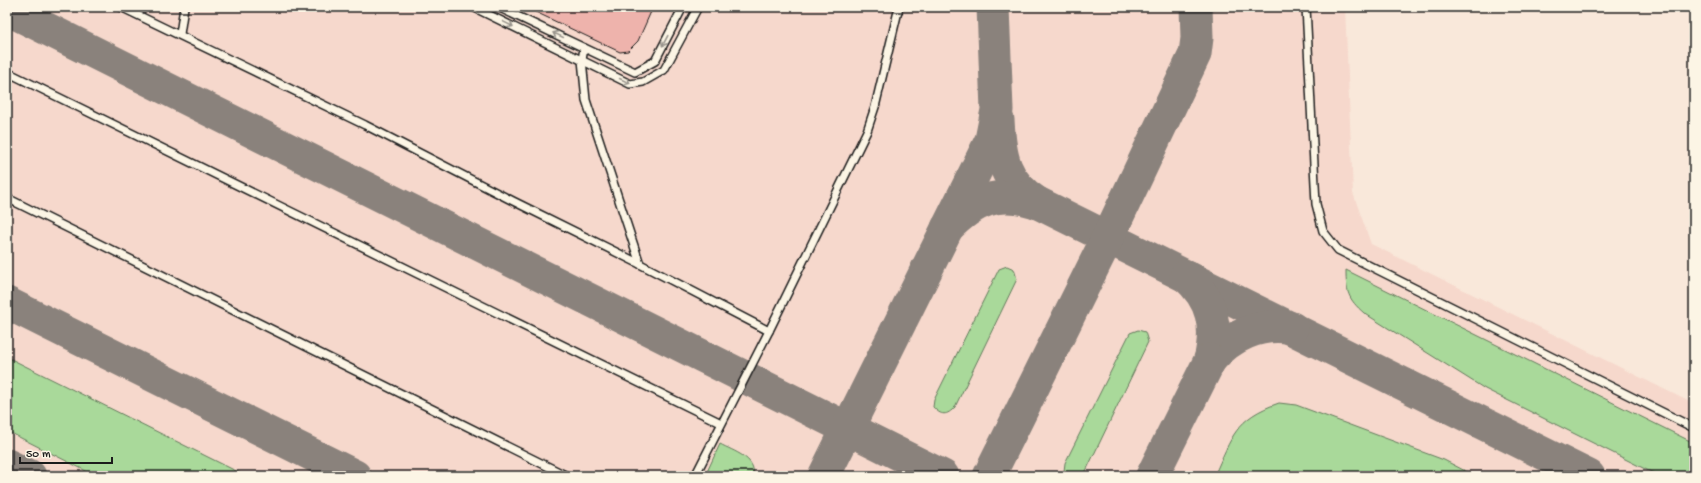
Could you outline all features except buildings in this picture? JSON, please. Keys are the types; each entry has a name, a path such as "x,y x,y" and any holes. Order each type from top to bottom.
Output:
{"lane":[{"path":"121,7 180,34 365,125 769,331"},
{"path":"180,34 184,7"},
{"path":"473,7 630,84 643,82 664,70 698,7"},
{"path":"498,7 635,72 655,61 683,7"},
{"path":"695,476 769,331 867,131 875,107 899,7"},
{"path":"1306,7 1316,204 1323,231 1338,250 1694,428"},
{"path":"584,48 582,60 586,100 640,264"},
{"path":"7,72 721,423"},
{"path":"7,198 567,476"}],"shaded area":[{"path":"7,7 1345,7 1353,193 1371,244 1694,404 1694,476 7,476"}],"green space":[{"path":"1007,266 1014,269 1017,279 955,407 947,413 941,413 933,407 934,400 999,269"},
{"path":"1346,270 1694,443 1694,476 1662,476 1649,471 1485,389 1364,313 1351,299 1347,290"},
{"path":"1138,330 1145,332 1148,342 1086,471 1082,476 1069,476 1064,471 1065,463 1130,333"},
{"path":"7,357 246,476 96,476 7,431"},
{"path":"1279,403 1296,405 1444,460 1475,476 1214,476 1231,440 1244,422 1264,409"},
{"path":"720,444 737,452 748,460 753,470 753,476 705,476"}],"taxiway":[{"path":"824,476 991,140 997,110 993,7"},
{"path":"989,476 1108,237 1195,54 1197,38 1196,7"},
{"path":"7,9 943,476"},
{"path":"998,120 1002,157 1010,177 1025,194 1036,202"},
{"path":"947,228 967,210 987,200 1010,197 1036,202 1589,476"},
{"path":"1186,276 1195,285 1208,304 1213,325 1210,360 1227,344 1246,333 1268,327 1292,328"},
{"path":"7,303 355,476"},
{"path":"1152,476 1210,360"},
{"path":"7,465 30,476"}]}
